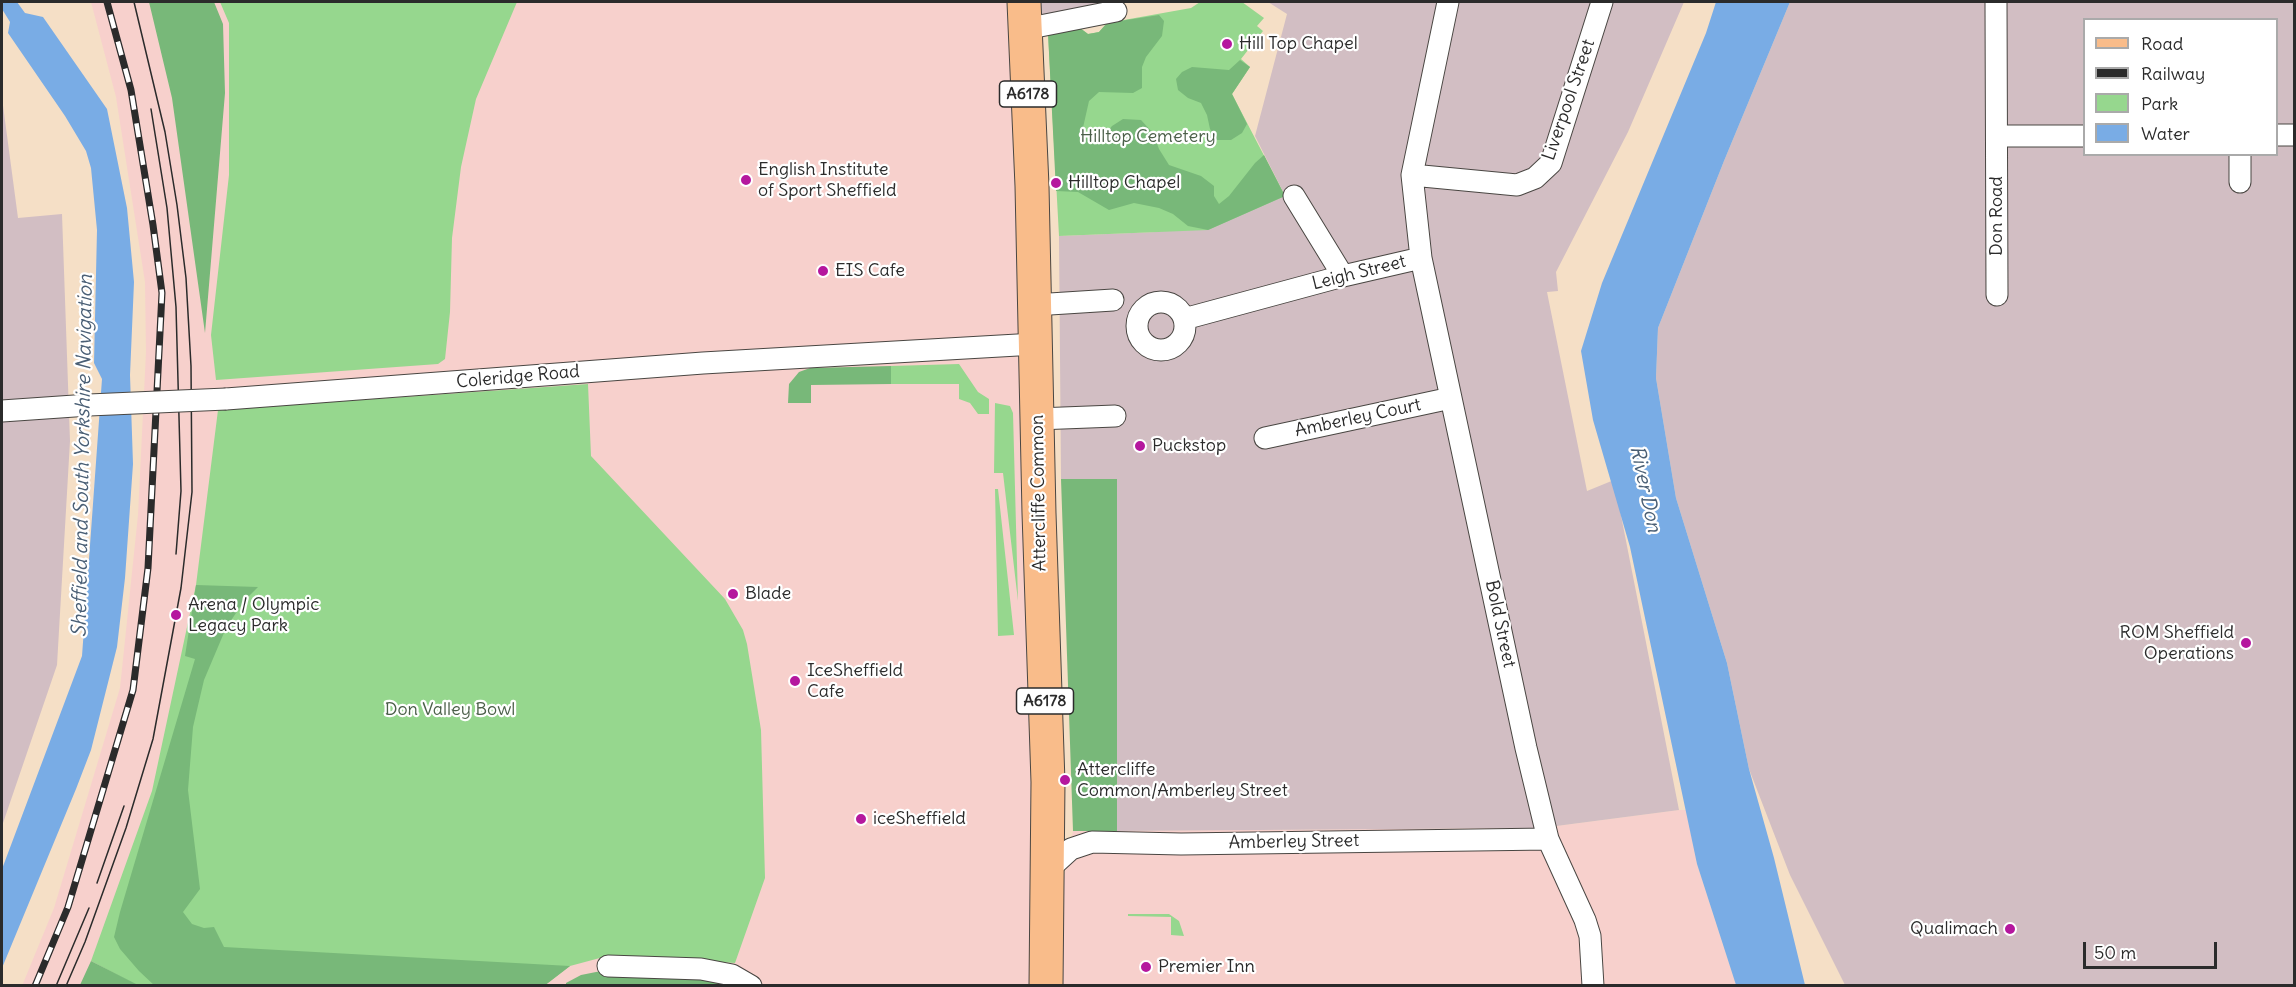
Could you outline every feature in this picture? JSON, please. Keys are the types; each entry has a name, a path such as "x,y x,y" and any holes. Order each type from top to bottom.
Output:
{"main road":[{"name":"Attercliffe Common","path":"1024,15 1032,186 1048,782 1046,986"}],"street":[{"name":"Leigh Street","path":"1184,318 1342,276 1421,258 1412,175 1448,2"},
{"name":"Liverpool Street","path":"1412,175 1517,185 1535,178 1551,163 1602,2"},
{"name":"Don Road","path":"1996,2 1997,295"},
{"path":"1024,15 1116,12"},
{"path":"2278,135 2295,135"},
{"path":"1997,136 2083,136"},
{"path":"2240,156 2240,182"},
{"path":"1294,196 1342,276"},
{"name":"Bold Street","path":"1421,258 1548,839 1590,936 1593,986"},
{"path":"1034,305 1113,300"},
{"name":"Coleridge Road","path":"2,411 226,399 680,364 1035,344"},
{"name":"Amberley Court","path":"1264,438 1451,398"},
{"path":"1037,419 1115,416"},
{"name":"Amberley Street","path":"1048,870 1071,849 1092,842 1181,844 1548,839"},
{"path":"608,966 701,969 732,975 751,986"}],"shaded area":[{"path":"91,2 1037,2 1047,133 1061,985 22,986 54,908 120,688 138,515 146,352 145,282 116,97"},
{"path":"1037,2 1127,2 1038,22"},
{"path":"1268,2 1684,2 1628,132 1556,272 1558,291 1547,292 1587,491 1614,480 1679,810 1541,828 1117,831 1117,479 1061,479 1059,236 1156,232 1285,196 1255,136 1287,14"},
{"path":"1790,2 2294,2 2294,985 1845,985 1790,875 1749,769 1727,663 1676,498 1656,378 1658,328"},
{"path":"2,98 18,218 62,214 70,441 57,665 2,826"},
{"path":"1686,810 1697,864 1736,985 1063,986 1062,888 1073,831 1541,828"}],"green space":[{"path":"149,2 214,2 223,24 225,93 205,333 172,98"},
{"path":"220,2 517,2 476,99 461,167 452,238 450,312 445,359 438,364 216,380 211,335 229,175 229,23"},
{"name":"Hilltop Cemetery","path":"1200,2 1242,2 1264,18 1257,26 1263,31 1241,59 1250,67 1232,94 1285,196 1208,230 1059,236 1048,33 1080,28 1088,34 1099,32 1107,23 1191,8"},
{"path":"1159,15 1164,21 1162,36 1146,57 1142,67 1142,88 1133,93 1099,92 1089,101 1082,132 1088,139 1098,143 1112,126 1123,119 1141,120 1153,133 1169,165 1201,176 1214,186 1214,196 1219,204 1229,196 1264,155 1285,196 1208,230 1188,226 1173,214 1159,208 1134,203 1109,210 1078,192 1056,191 1048,33 1080,28 1088,34 1099,32 1107,23"},
{"path":"1240,60 1250,67 1232,94 1247,124 1242,133 1231,140 1217,140 1210,129 1201,103 1188,98 1178,90 1176,79 1182,72 1192,67 1229,70"},
{"path":"959,364 978,392 989,399 989,414 978,414 970,403 959,399 959,384 891,384 891,366"},
{"path":"891,366 891,384 811,385 811,403 788,403 789,384 799,372 810,368"},
{"name":"Don Valley Bowl","path":"588,384 591,456 725,599 743,630 747,644 761,730 765,878 735,963 611,955 570,966 544,986 138,986 91,961 152,791 196,585 218,410"},
{"path":"995,403 1010,406 1013,413 1018,601 1003,473 994,473"},
{"path":"1061,479 1117,479 1117,831 1073,831"},
{"path":"995,489 998,489 1014,635 998,636"},
{"path":"196,585 258,587 244,601 226,628 204,680 193,727 188,790 200,889 183,912 192,924 204,928 214,927 224,947 570,966 544,986 155,986 139,971 120,949 114,937 195,659 185,656"},
{"path":"1128,914 1169,914 1179,921 1184,936 1171,935 1171,917 1128,916"},
{"path":"91,961 138,985 80,985"},
{"path":"616,968 715,974 745,986 566,986 566,983 581,975"}],"water":[{"path":"2,2 17,2 25,13 43,17 107,109 127,208 134,282 130,375 133,464 125,578 117,647 91,750 2,968 2,869 82,656 102,379 94,363 97,230 91,168 86,151 65,116 8,33 10,22 2,9"},
{"name":"River Don","path":"1716,2 1790,2 1658,328 1656,378 1676,498 1727,663 1749,769 1774,858 1805,985 1736,985 1697,864 1630,547 1593,420 1581,351 1602,283 1706,33"}],"tram line":[{"path":"66,986 85,942 126,828 153,739 181,588 192,492 191,366 186,278 165,132 134,2"},
{"path":"151,109 167,208 176,307 181,491 176,554"},
{"path":"97,883 124,806"},
{"path":"56,986 89,908"}],"railway":[{"path":"35,986 68,907 133,690 148,568 162,293 131,90 107,2"}],"place":[{"name":"Hill Top Chapel","path":"1227,44"},
{"name":"English Institute of Sport Sheffield","path":"746,180"},
{"name":"Hilltop Chapel","path":"1056,183"},
{"name":"EIS Cafe","path":"823,271"},
{"name":"Puckstop","path":"1140,446"},
{"name":"Blade","path":"733,594"},
{"name":"Arena / Olympic Legacy Park","path":"176,615"},
{"name":"ROM Sheffield Operations","path":"2246,643"},
{"name":"IceSheffield Cafe","path":"795,681"},
{"name":"Attercliffe Common/Amberley Street","path":"1065,780"},
{"name":"iceSheffield","path":"861,819"},
{"name":"Qualimach","path":"2010,929"},
{"name":"Premier Inn","path":"1146,967"}],"water label":[{"name":"Sheffield and South Yorkshire Navigation","path":"83,456"}]}
